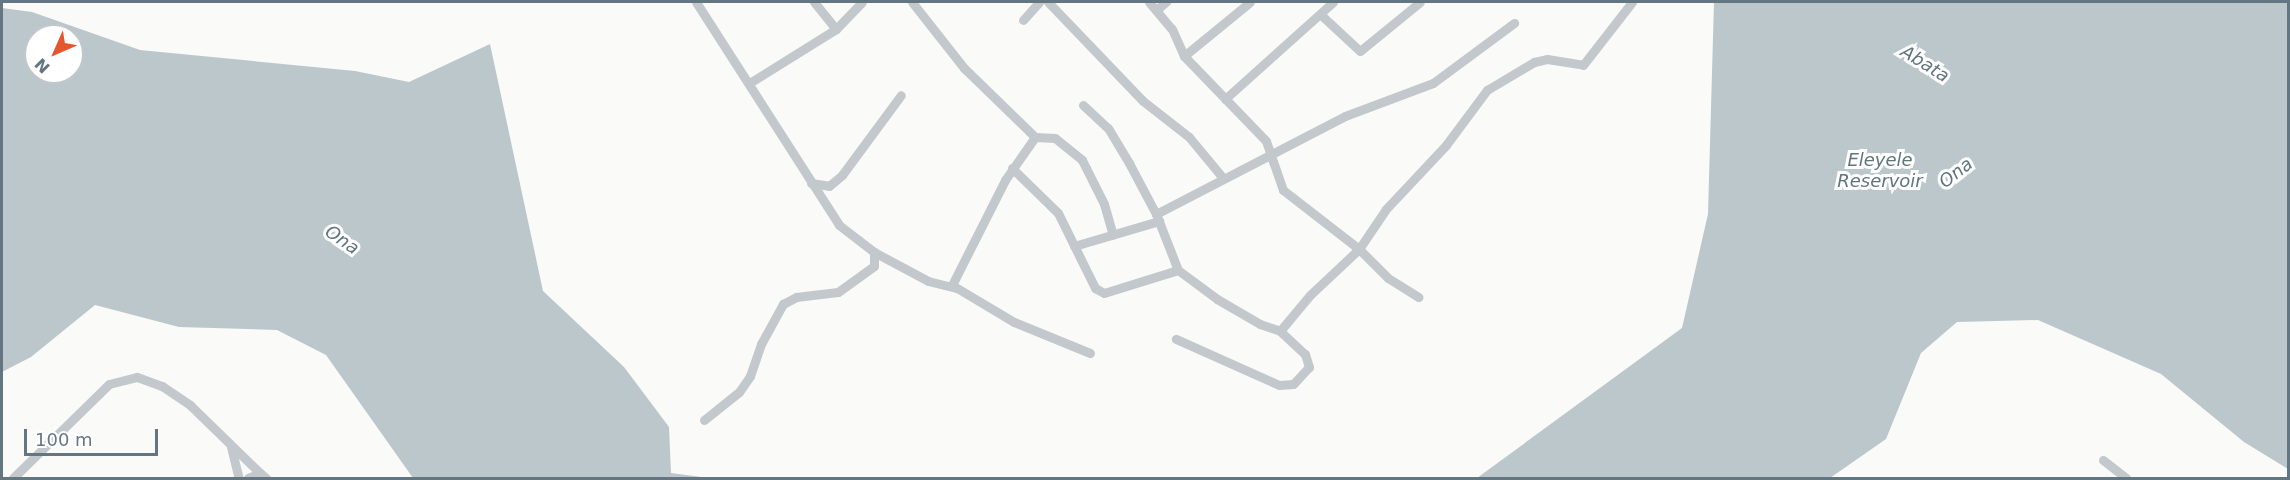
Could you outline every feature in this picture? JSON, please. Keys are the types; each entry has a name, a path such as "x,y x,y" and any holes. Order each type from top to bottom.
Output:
{"street":[{"path":"696,2 730,60 751,82 811,183 839,225 874,252 928,281 952,285 1014,322 1090,353"},
{"path":"814,2 836,29"},
{"path":"751,82 836,29 862,2"},
{"path":"912,2 964,68 1035,136 1054,138 1082,160 1104,204 1113,235"},
{"path":"1023,20 1039,2"},
{"path":"1048,2 1143,100 1190,137 1223,178"},
{"path":"1149,2 1172,29 1184,56 1255,127 1270,154 1283,190 1359,249 1388,278 1418,297"},
{"path":"1156,10 1166,2"},
{"path":"1184,56 1250,2"},
{"path":"1225,99 1333,2"},
{"path":"1320,14 1360,51 1420,2"},
{"path":"1280,331 1310,295 1359,249 1386,209 1446,145 1487,90 1534,62 1547,59 1583,65 1632,2"},
{"path":"1074,246 1113,235 1158,218 1223,178 1369,105 1433,83 1514,23"},
{"path":"811,183 829,186 842,175 902,94"},
{"path":"1083,105 1108,128 1158,218 1178,270 1260,324 1280,331 1309,360 1307,371 1286,387 1176,339"},
{"path":"952,285 1012,168 1035,136"},
{"path":"1012,168 1058,213 1095,288 1104,292 1178,270"},
{"path":"704,420 739,392 750,376 761,344 783,304 796,297 838,292 874,266 874,252"},
{"path":"13,478 109,384 137,376 162,386 190,405 263,476"},
{"path":"231,447 239,478"},
{"path":"2103,460 2126,478"},
{"path":"248,478 263,476"}],"water":[{"name":"Eleyele Reservoir","path":"1714,2 2288,2 2288,469 2244,442 2161,374 2038,320 1957,322 1921,353 1886,439 1830,478 1477,478 1682,328 1708,214"},
{"name":"Ona","path":"2,8 32,12 66,24 24,24 24,84 84,84 84,30 140,50 355,71 409,82 490,44 543,291 624,367 669,427 671,473 709,478 413,478 326,355 277,330 179,327 95,305 31,357 2,372"}],"water label":[{"name":"Abata","path":"1925,64"}]}
